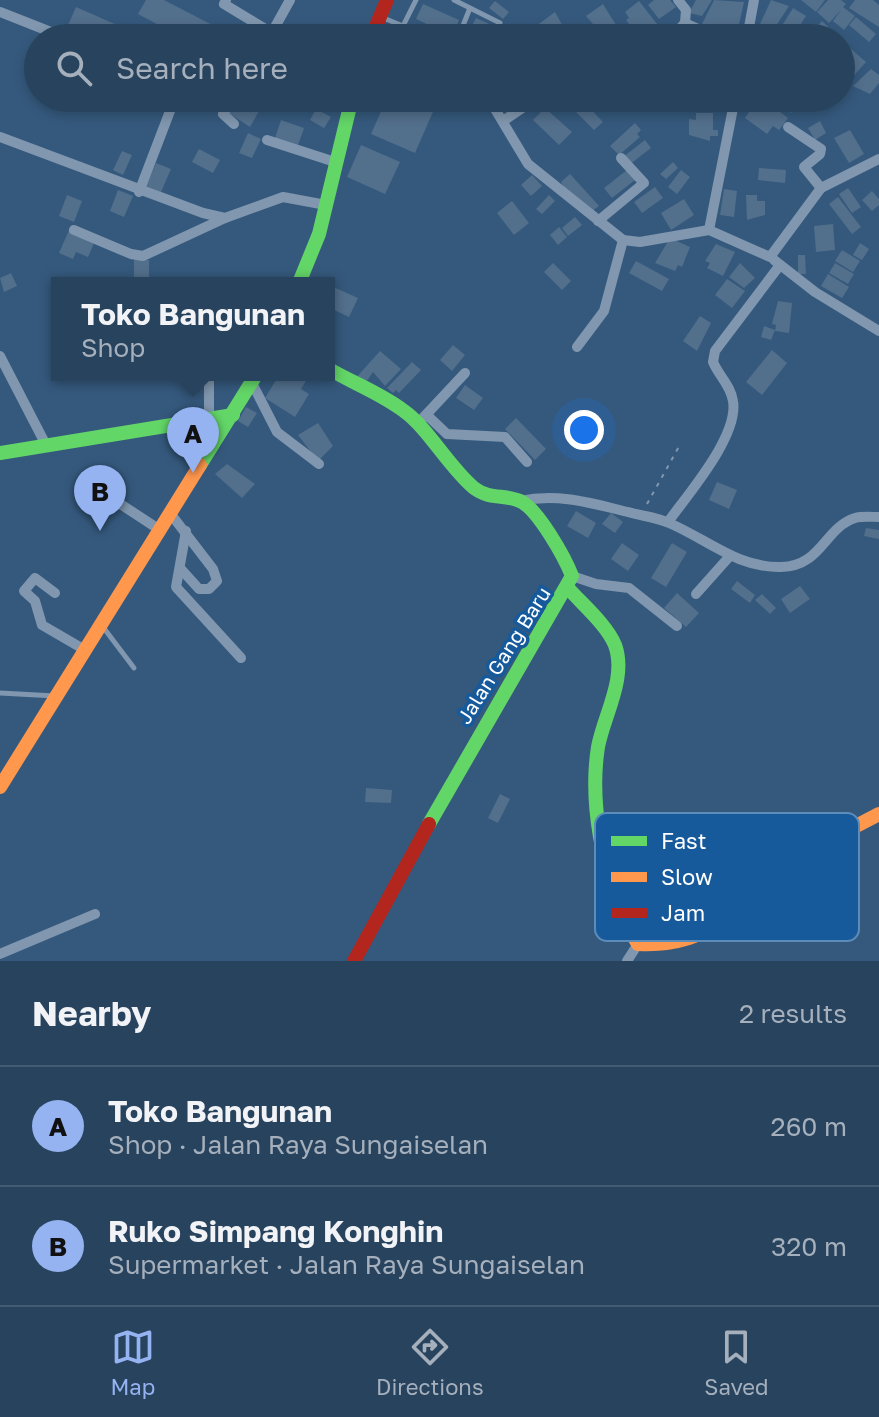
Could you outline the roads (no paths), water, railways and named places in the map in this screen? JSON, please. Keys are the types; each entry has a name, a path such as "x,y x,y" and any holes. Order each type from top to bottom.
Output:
{"street":[{"path":"277,24 290,0"},
{"path":"377,24 387,0"},
{"path":"678,0 686,10 685,23"},
{"path":"750,24 754,0"},
{"path":"222,1 254,24"},
{"path":"0,12 30,24"},
{"path":"139,192 170,112"},
{"path":"224,112 234,124"},
{"path":"301,277 319,234 348,112"},
{"path":"496,112 528,164 623,240 640,242 709,230 770,257 815,292 877,327"},
{"path":"503,121 516,112"},
{"path":"709,230 732,112"},
{"path":"788,127 821,149 820,154 804,167 821,188"},
{"path":"0,137 139,192 225,218"},
{"path":"267,140 335,162"},
{"path":"598,221 644,183 621,158"},
{"path":"770,257 821,188 879,159"},
{"path":"74,230 143,256 278,197 326,205"},
{"path":"577,347 604,311 623,240"},
{"path":"668,522 725,439 731,422 734,405 730,390 713,362 715,351 780,265"},
{"path":"0,356 46,445"},
{"path":"335,372 447,434 505,437 527,462"},
{"path":"422,419 465,373"},
{"path":"209,381 209,419"},
{"path":"0,787 253,381"},
{"path":"255,381 277,432 319,464"},
{"path":"0,453 233,415"},
{"path":"422,419 449,465 491,498 520,501 563,497 641,515 668,522 729,557 781,567 803,563 841,525 854,518 879,517"},
{"path":"99,490 160,530"},
{"name":"Jalan Gang Baru","path":"357,960 467,753 570,582 565,557 529,508 520,501"},
{"path":"170,513 213,569 217,581 209,589 199,589 180,568"},
{"path":"186,531 175,580 178,593 241,658"},
{"path":"696,594 729,557"},
{"path":"55,593 35,578 24,591 35,601 42,625 85,650"},
{"path":"570,582 629,588 677,626"},
{"path":"570,582 618,652 619,664 602,728 596,778 602,813"},
{"path":"859,824 879,814"},
{"path":"0,954 95,914"},
{"path":"636,941 652,946 676,941"},
{"path":"627,961 638,944"}],"lane":[{"path":"404,24 416,0"},
{"path":"454,0 500,23"},
{"path":"464,24 470,8"},
{"path":"380,16 398,24"},
{"path":"101,624 134,668"},
{"path":"0,693 57,696"}],"place":[{"name":"Toko Bangunan","path":"193,473"},
{"name":"Ruko Simpang Konghin","path":"100,531"}]}
